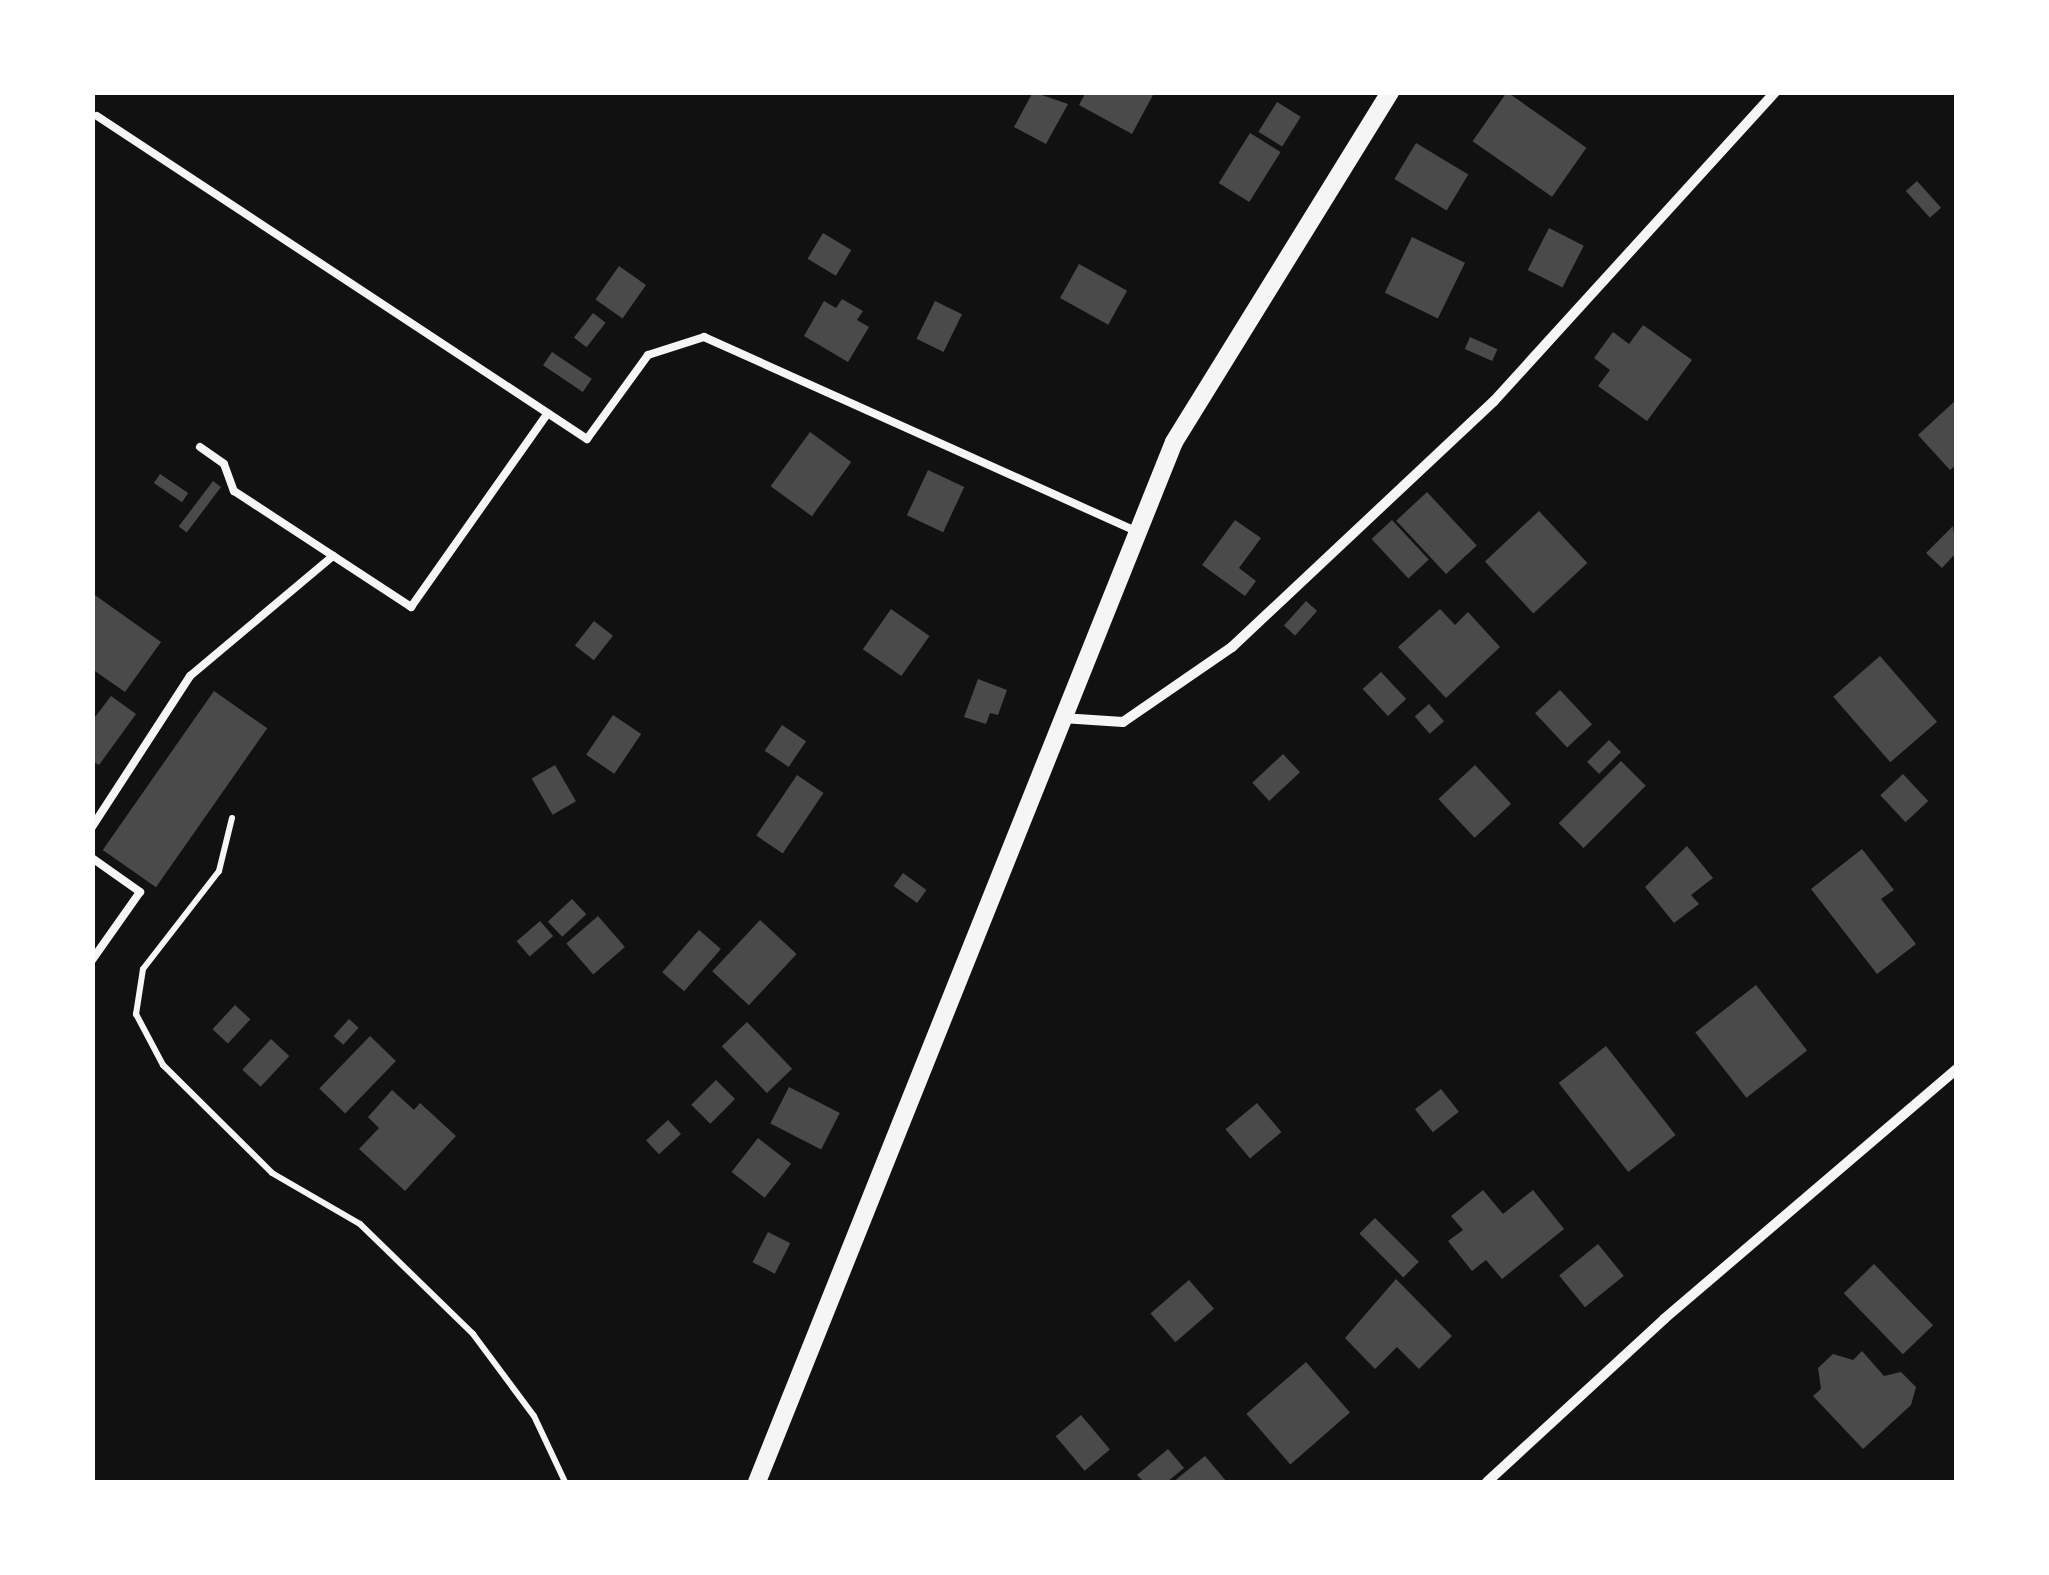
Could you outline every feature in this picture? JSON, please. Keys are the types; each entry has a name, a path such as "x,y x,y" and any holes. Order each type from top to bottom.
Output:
{"street":[{"path":"757,1482 1135,531 1174,442 1390,92"},
{"path":"1062,718 1123,722 1232,647 1494,401 1775,92"},
{"path":"1487,1482 1664,1319 1956,1070"}],"lane":[{"path":"97,116 588,439 648,355 704,337 1135,531"},
{"path":"200,447 224,464 234,491 411,607 548,413"},
{"path":"92,827 190,676 334,556"},
{"path":"92,858 140,892 92,960"}],"path":[{"path":"232,818 220,871 143,969 136,1014 163,1065 272,1173 360,1224 473,1334 534,1416 565,1482"}],"building":[{"path":"1033,92 1068,104 1046,144 1014,127"},
{"path":"1086,92 1153,95 1132,134 1079,105"},
{"path":"1507,92 1586,148 1552,197 1473,141"},
{"path":"1277,102 1301,117 1282,147 1258,132"},
{"path":"1250,133 1281,152 1249,202 1219,183"},
{"path":"1416,143 1468,174 1447,210 1394,179"},
{"path":"1917,181 1941,208 1930,218 1906,191"},
{"path":"1549,228 1584,246 1562,288 1528,270"},
{"path":"823,233 851,250 836,276 808,259"},
{"path":"1412,237 1465,263 1438,319 1385,293"},
{"path":"1079,264 1127,291 1108,325 1060,298"},
{"path":"619,266 646,285 623,319 595,300"},
{"path":"842,299 863,311 857,320 869,327 848,362 804,336 824,301 836,308"},
{"path":"935,301 962,314 944,352 917,339"},
{"path":"593,313 606,323 587,347 574,337"},
{"path":"1643,325 1692,360 1647,421 1598,386 1610,370 1594,358 1613,332 1629,344"},
{"path":"1470,337 1497,349 1492,361 1465,349"},
{"path":"552,352 592,379 583,392 543,365"},
{"path":"1956,400 1956,465 1950,470 1918,435"},
{"path":"810,432 851,462 812,516 771,486"},
{"path":"928,470 964,487 943,532 907,515"},
{"path":"160,474 188,493 182,502 154,483"},
{"path":"213,481 221,487 187,533 179,527"},
{"path":"1427,492 1477,545 1446,574 1396,521"},
{"path":"1539,511 1587,563 1533,613 1485,561"},
{"path":"1235,520 1261,538 1239,568 1256,581 1245,596 1202,565"},
{"path":"1392,520 1429,559 1408,579 1372,539"},
{"path":"1953,526 1956,553 1942,568 1926,553"},
{"path":"92,593 161,642 125,692 92,669"},
{"path":"1306,601 1317,611 1295,636 1284,626"},
{"path":"891,609 930,636 901,676 863,649"},
{"path":"1440,609 1455,625 1468,612 1500,647 1446,698 1398,647"},
{"path":"594,621 613,636 594,660 575,645"},
{"path":"1880,656 1937,722 1890,762 1833,697"},
{"path":"1381,672 1406,699 1388,716 1363,689"},
{"path":"978,679 1007,690 998,715 990,713 986,724 964,717"},
{"path":"1560,690 1592,724 1567,748 1535,713"},
{"path":"214,691 267,728 156,887 103,850"},
{"path":"111,696 136,714 99,765 92,761 92,721"},
{"path":"1429,704 1444,721 1430,734 1415,716"},
{"path":"613,715 641,734 614,774 586,755"},
{"path":"782,725 806,741 789,767 765,751"},
{"path":"1609,740 1621,752 1599,774 1587,762"},
{"path":"1283,754 1300,772 1269,801 1252,783"},
{"path":"1621,761 1646,786 1584,848 1559,823"},
{"path":"555,765 576,801 553,815 532,778"},
{"path":"1475,765 1511,804 1475,838 1438,799"},
{"path":"1903,774 1928,801 1906,822 1880,795"},
{"path":"797,775 824,793 783,853 756,836"},
{"path":"1687,846 1713,878 1691,895 1699,904 1674,923 1645,887"},
{"path":"1862,849 1894,890 1881,899 1916,944 1877,974 1811,889"},
{"path":"903,873 926,890 917,903 894,886"},
{"path":"572,899 586,914 562,937 548,922"},
{"path":"598,916 625,947 593,974 566,944"},
{"path":"760,920 797,954 749,1005 712,971"},
{"path":"540,921 553,936 530,956 517,941"},
{"path":"699,930 721,949 684,991 662,972"},
{"path":"1756,985 1807,1050 1746,1098 1695,1032"},
{"path":"235,1005 250,1019 228,1043 212,1029"},
{"path":"349,1019 359,1028 343,1045 334,1036"},
{"path":"747,1022 792,1069 767,1093 722,1046"},
{"path":"370,1036 396,1061 345,1114 319,1089"},
{"path":"271,1039 289,1056 261,1087 242,1070"},
{"path":"1606,1046 1676,1135 1628,1172 1559,1083"},
{"path":"716,1080 735,1099 710,1124 691,1105"},
{"path":"789,1087 840,1113 821,1149 770,1124"},
{"path":"1441,1089 1459,1112 1433,1132 1415,1109"},
{"path":"392,1090 414,1110 420,1103 456,1136 405,1191 359,1149 379,1128 368,1117"},
{"path":"1257,1103 1281,1132 1250,1158 1226,1129"},
{"path":"668,1120 681,1134 659,1154 646,1140"},
{"path":"758,1138 791,1164 765,1198 732,1172"},
{"path":"1483,1190 1503,1214 1533,1190 1564,1229 1502,1279 1486,1260 1472,1271 1448,1241 1463,1230 1451,1216"},
{"path":"1375,1218 1419,1262 1403,1277 1359,1234"},
{"path":"768,1232 790,1243 775,1274 753,1262"},
{"path":"1598,1244 1624,1276 1585,1307 1559,1275"},
{"path":"1874,1264 1933,1325 1903,1354 1844,1293"},
{"path":"1396,1279 1452,1336 1419,1369 1397,1347 1375,1369 1345,1338"},
{"path":"1189,1280 1214,1309 1175,1342 1151,1313"},
{"path":"1862,1351 1884,1376 1901,1372 1916,1387 1911,1405 1863,1449 1813,1396 1821,1389 1818,1368 1833,1354 1853,1360"},
{"path":"1306,1362 1350,1413 1290,1464 1246,1414"},
{"path":"1081,1415 1110,1449 1085,1471 1056,1436"},
{"path":"1168,1449 1184,1468 1167,1482 1144,1482 1137,1475"},
{"path":"1205,1456 1227,1482 1173,1482"}]}
